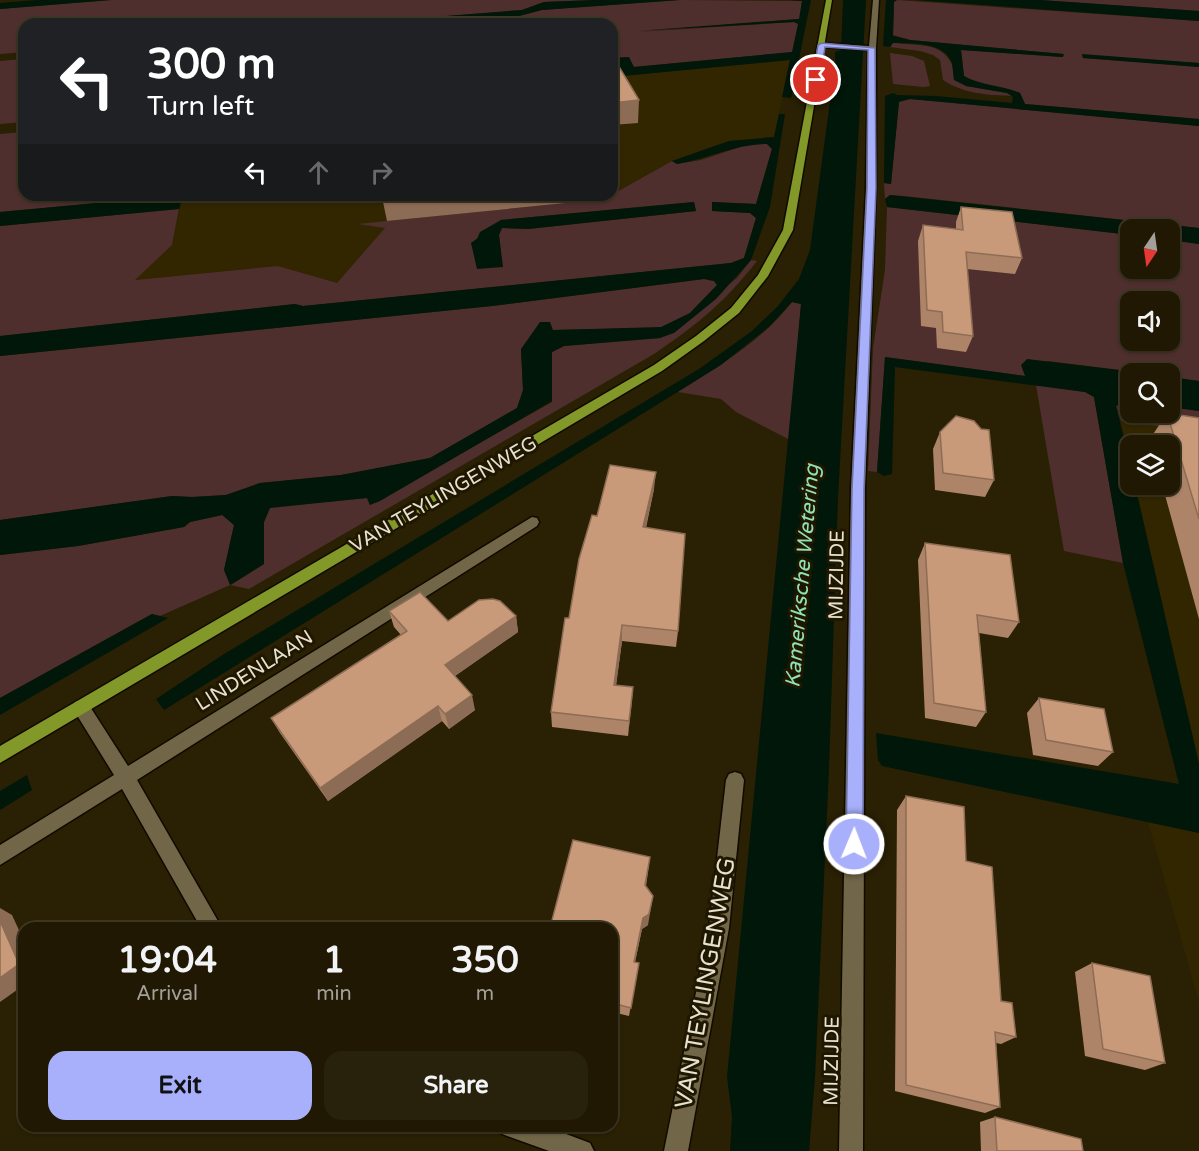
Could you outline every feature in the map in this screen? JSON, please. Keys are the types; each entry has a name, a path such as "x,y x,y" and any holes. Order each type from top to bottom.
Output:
{"main road":[{"name":"VAN TEYLINGENWEG","path":"0,755 658,368 705,337 742,305 774,262 788,230 826,45 829,0"}],"street":[{"name":"MIJZIJDE","path":"851,1151 858,489 872,188 870,48 876,0"},
{"path":"826,45 870,48"},
{"name":"LINDENLAAN","path":"0,856 532,522"},
{"path":"81,708 125,777 209,922"},
{"name":"VAN TEYLINGENWEG","path":"676,1151 719,928 735,780"},
{"path":"527,1132 582,1151"}],"shaded area":[{"path":"111,0 594,0 544,2 522,10 421,18 18,18 18,52 0,54 0,9"},
{"path":"680,0 802,1 800,19 636,32 794,22 799,23 793,52 633,67 629,57 618,58 618,18 498,18 542,10"},
{"path":"1040,0 1199,0 1199,11"},
{"path":"894,1 1199,21 1199,63 1082,55 1083,58 1199,67 1199,119 1025,104 1020,93 974,82 964,76 961,50 1062,57 1063,54 910,40 893,35"},
{"path":"893,43 922,45 939,50 951,62 966,86 1013,96 977,93 951,85 943,80 940,60 920,51 890,47"},
{"path":"890,53 912,56 924,61 930,86 893,84"},
{"path":"18,60 18,122 0,124 0,61"},
{"path":"790,60 774,137 729,141 672,161 618,191 618,76"},
{"path":"910,99 1199,126 1199,228 1180,226 1180,219 1120,219 904,196 890,195 885,199 884,183 891,184 899,101"},
{"path":"18,132 18,201 118,201 0,212 0,134"},
{"path":"749,144 767,144 772,149 756,204 712,202 712,211 750,213 756,218 744,258 731,263 303,306 295,304 0,336 0,226 179,209 172,245 135,280 278,266 337,283 385,228 358,224 584,201 618,201 618,191 672,161 677,164 701,160","holes":["694,202 696,211 528,229 502,228 499,234 502,267 471,243 501,220"]},
{"path":"182,201 588,201 362,224 386,228 337,283 278,266 134,280 172,245"},
{"path":"887,207 1120,234 1120,279 1180,279 1180,241 1199,244 1199,381 1180,378 1180,363 1120,363 1120,370 1048,361 1025,376 885,357 877,472 868,471 873,348 885,270"},
{"path":"751,260 757,261 722,301 684,333 654,354 249,589 230,585 160,616 152,614 0,698 0,555 78,546 184,527 190,522 223,515 234,525 224,570 231,585 264,564 264,522 270,507 367,498 370,505 552,402 552,352 564,346 660,338 737,278"},
{"path":"704,279 714,281 717,285 690,313 661,328 553,330 521,349 523,390 517,408 430,458 341,475 260,483 226,495 172,496 0,520 0,356 492,306"},
{"path":"792,302 801,304 790,440 736,412 721,399 678,392 754,341"},
{"path":"1036,385 1085,392 1094,397 1123,563 1064,551"},
{"path":"1120,404 1120,418 1116,405"},
{"path":"1180,408 1199,411 1199,432 1135,423 1180,423"},
{"path":"1121,423 1199,432 1199,764 1137,495 1180,495 1180,435 1124,435"},
{"path":"1148,822 1199,833 1199,1002"}],"water":[{"path":"37,0 111,0 0,9 0,3"},
{"path":"680,0 542,10 498,18 421,18 522,10 544,2"},
{"path":"790,0 811,0 791,98 782,97 790,60 618,76 618,58 629,57 634,67 792,52 798,24 794,22 636,31 799,19 802,1"},
{"name":"Kameriksche Wetering","path":"843,0 866,0 838,497 829,768 815,1077 809,1151 730,1151 732,1117 727,1077 801,304 792,302 770,326 721,365 164,710 156,699 224,654 699,369 752,331 778,306 799,279 810,250 831,94 836,83 835,52 841,50"},
{"path":"886,0 897,0 894,2 893,36 910,40 1064,54 1063,57 961,50 964,76 1020,93 1025,104 1199,119 1199,126 910,99 899,102 891,184 884,183 885,96 893,93 1012,103 1013,97 1007,93 966,86 954,80 951,61 941,50 917,44 893,43 890,47 883,46"},
{"path":"915,0 1040,0 1199,11 1199,21"},
{"path":"1082,54 1199,63 1199,67 1083,58"},
{"path":"779,114 785,114 770,207 751,260 716,299 674,333 660,338 564,346 552,352 552,401 380,501 370,505 367,498 270,508 264,522 264,564 230,585 224,570 234,525 222,515 190,522 184,527 78,546 0,555 0,520 172,496 226,495 260,483 341,475 430,458 517,408 523,390 521,349 540,322 550,322 553,330 661,327 690,313 717,285 714,281 704,279 492,306 0,356 0,336 295,304 303,306 731,263 744,258 756,218 750,213 712,211 712,202 756,204 772,149 767,144 755,145 677,164 672,161 729,141 774,137"},
{"path":"890,195 1120,220 1120,234 887,207 885,199"},
{"path":"118,201 181,201 179,209 0,226 0,212"},
{"path":"694,202 696,211 528,229 502,228 499,235 503,267 477,269 471,243 477,239 480,232 501,220"},
{"path":"1180,226 1199,228 1199,244 1180,241"},
{"path":"885,357 1025,376 1021,365 1027,359 1120,370 1120,405 1116,406 1123,435 1120,435 1120,495 1137,495 1199,764 1199,833 882,766 878,760 876,733 1179,784 1123,563 1094,397 1085,392 895,367 892,474 884,476 877,472"},
{"path":"1180,378 1199,381 1199,411 1180,408"},
{"path":"152,614 168,618 0,715 0,698"},
{"path":"27,775 32,790 0,810 0,791"}],"building":[{"path":"618,65 639,100 618,102"},
{"path":"961,207 1012,212 1022,258 966,252 973,336 943,332 942,312 927,310 923,225 963,230"},
{"path":"1180,415 1199,418 1199,519 1180,456 1180,435 1174,435 1170,423 1180,423"},
{"path":"956,416 974,421 981,429 989,430 994,480 943,473 940,432"},
{"path":"610,465 656,472 643,527 685,534 678,631 622,625 614,685 633,687 629,721 551,712 565,618 569,618 579,559 592,515 597,516"},
{"path":"925,543 1010,555 1019,622 977,615 986,712 934,703"},
{"path":"420,592 448,621 479,600 500,601 516,616 445,665 472,695 445,714 438,706 320,788 271,718 407,631 389,611"},
{"path":"1039,698 1104,709 1113,752 1046,740"},
{"path":"906,796 964,807 966,861 992,867 1001,1001 1012,1003 1016,1037 995,1032 1000,1107 906,1085"},
{"path":"573,840 650,857 645,885 653,896 649,914 643,918 634,962 639,963 631,1008 618,1005 618,922 552,922"},
{"path":"0,921 18,965 0,978"},
{"path":"1092,963 1150,976 1165,1063 1103,1049"},
{"path":"995,1117 1081,1139 1083,1151 997,1151"}],"route":[{"path":"816,80 822,45 872,48 872,188 858,489 854,844"}]}
